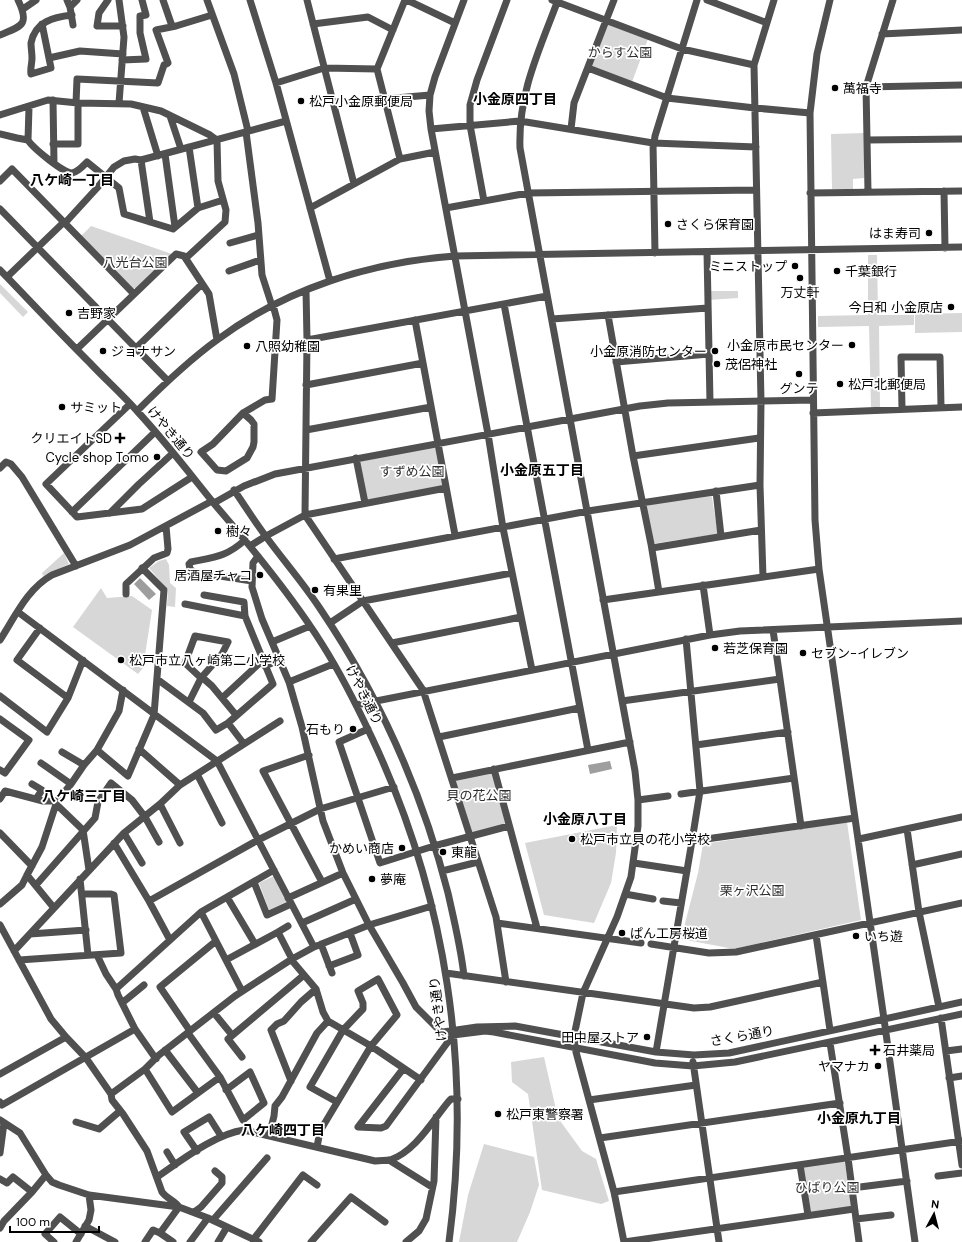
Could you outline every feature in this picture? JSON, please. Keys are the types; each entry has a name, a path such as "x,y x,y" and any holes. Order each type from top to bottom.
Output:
{"street":[{"path":"0,35 20,27 24,18 23,9 18,0"},
{"path":"23,9 36,0"},
{"path":"73,25 69,3 77,0"},
{"path":"108,0 98,13 97,26 123,26"},
{"path":"119,0 124,37 120,103"},
{"path":"49,58 80,51 146,59 140,33 140,16 146,16 142,0"},
{"path":"163,0 172,26"},
{"path":"207,0 234,74 247,132 262,275 277,320 272,399 265,400 243,414 213,444 201,452 217,470 226,471 247,458 253,447 254,424 243,414"},
{"path":"250,0 276,83 330,281"},
{"path":"307,0 354,184"},
{"path":"400,159 377,69 406,0 455,23"},
{"path":"464,0 434,77 430,95 429,111 435,152 488,434 503,528 532,670"},
{"path":"484,201 470,125 470,105 472,93 507,0"},
{"path":"571,129 574,104 614,0"},
{"path":"655,253 655,136 697,0"},
{"path":"707,0 767,23"},
{"path":"763,577 760,485 758,251 754,65 774,0"},
{"path":"830,0 817,54 810,113 815,520 819,569 886,1030 915,1242"},
{"path":"868,192 866,87 893,0"},
{"path":"754,65 682,49 556,1 524,92 520,121 520,148 630,742 638,800 638,826 634,863 625,894 608,938 583,993 574,1036 575,1048 614,1192 624,1242 854,1209"},
{"path":"42,24 51,68 31,74 31,42 38,27 42,24 58,17 72,15"},
{"path":"53,144 78,144 77,79 158,83 164,65 168,63 156,30 212,15"},
{"path":"313,24 368,17 393,30"},
{"path":"882,34 962,30"},
{"path":"276,83 324,68 377,69"},
{"path":"588,68 667,98 810,113"},
{"path":"866,87 962,85"},
{"path":"384,99 430,95"},
{"path":"0,115 48,100 77,103 120,103 161,111 210,135 217,140"},
{"path":"53,100 54,163"},
{"path":"28,140 29,107"},
{"path":"143,107 162,155 175,227"},
{"path":"170,116 181,149"},
{"path":"7,277 64,222 97,188 114,167 124,161 135,159 141,160 162,155 286,121"},
{"path":"431,129 520,121 654,143 756,147"},
{"path":"0,134 28,140 32,145 65,171 72,173 87,162 106,176 120,190 124,214 173,229 198,208 223,200"},
{"path":"867,140 962,139"},
{"path":"186,258 225,222 226,210 218,180 217,140"},
{"path":"189,147 198,208"},
{"path":"310,208 400,159 435,152"},
{"path":"141,160 150,222"},
{"path":"0,181 12,169 134,294"},
{"path":"446,208 528,193 756,190"},
{"path":"944,191 945,248"},
{"path":"810,193 962,191"},
{"path":"0,209 168,381"},
{"path":"230,243 258,235"},
{"path":"137,411 168,381 217,340 273,305 330,281 390,264 455,256 962,248"},
{"path":"707,252 710,402"},
{"path":"77,349 176,254 186,258 208,294 217,340"},
{"path":"229,270 260,260"},
{"name":"けやき通り","path":"0,270 137,411 250,546 310,626 334,664 368,729 394,787 417,851 432,906 446,973 453,1033 458,1099 454,1202 449,1242"},
{"path":"136,348 202,284"},
{"path":"306,290 307,340 305,515 423,690 497,922 506,982"},
{"path":"307,340 547,296"},
{"path":"504,304 588,750"},
{"path":"552,320 708,308"},
{"path":"608,315 659,592"},
{"path":"415,320 455,535"},
{"path":"616,362 709,354"},
{"path":"902,409 901,358 940,357 941,408"},
{"path":"306,386 423,364"},
{"path":"0,640 30,594 45,579 130,545 234,490 275,474 528,426 655,404 813,400"},
{"path":"130,404 46,484 77,517 142,509 192,477"},
{"path":"306,430 431,407"},
{"path":"813,413 962,407"},
{"path":"72,512 155,432"},
{"path":"633,456 760,438"},
{"path":"110,513 173,453"},
{"path":"356,458 365,503"},
{"path":"0,468 6,462 11,464 22,477 76,566"},
{"path":"334,558 455,535 503,528 588,511 760,485"},
{"path":"250,546 305,515 446,488"},
{"path":"234,490 330,623 375,701 412,782 434,846 457,932 464,976"},
{"path":"716,491 721,536"},
{"path":"126,594 126,584 142,568 154,558 167,553 166,526"},
{"path":"652,548 761,530"},
{"path":"245,540 223,555 191,562 189,564 190,570 194,572 252,581"},
{"path":"258,556 253,563 252,581 258,609 289,682 309,755 323,821 344,873 369,925 416,1007 440,1031 453,1033 421,1080 386,1126 381,1128 358,1126 403,1068"},
{"path":"98,750 128,776 154,715 164,590 142,568"},
{"path":"603,600 819,569"},
{"path":"330,623 363,601 512,573"},
{"path":"703,586 710,635"},
{"path":"157,679 203,713 216,730 228,723 273,684 245,616 244,602 204,595"},
{"path":"185,604 245,616"},
{"path":"18,612 217,761 290,901 331,970 358,954 350,933"},
{"path":"392,643 521,617"},
{"path":"356,705 423,690 710,635 740,631 962,621"},
{"path":"272,642 310,626"},
{"path":"40,628 17,660 68,698"},
{"path":"773,630 801,826"},
{"path":"189,702 201,678 222,654 228,642 195,636 184,663 201,678 212,686 236,715"},
{"path":"656,1052 700,791 686,639"},
{"path":"0,696 46,732 68,698 83,660"},
{"path":"222,698 264,663 279,660"},
{"path":"289,682 334,664"},
{"path":"622,702 780,679"},
{"path":"0,904 22,885 42,847 57,802 84,765 98,750 119,711 122,690"},
{"path":"439,737 579,708"},
{"path":"0,719 29,740 6,773 0,770"},
{"path":"14,951 124,833 145,817 180,785 280,721"},
{"path":"228,723 244,744"},
{"path":"368,729 339,742 380,863 434,846 509,826"},
{"path":"696,745 788,732"},
{"path":"452,778 630,742"},
{"path":"140,749 180,785"},
{"path":"62,752 84,765"},
{"path":"309,755 263,771 322,882"},
{"path":"41,764 71,784"},
{"path":"494,769 536,928"},
{"path":"198,774 222,823"},
{"path":"681,794 794,778"},
{"path":"36,885 95,818 98,802 110,783 132,800 145,817 159,842"},
{"path":"32,784 42,790 36,800"},
{"path":"149,901 258,840 320,809 394,787"},
{"path":"0,799 5,791 36,800 57,802 83,830 88,870"},
{"path":"638,800 668,796"},
{"path":"160,804 180,843"},
{"path":"858,839 962,817"},
{"path":"692,841 855,818"},
{"path":"907,829 919,912 939,1007"},
{"path":"0,833 32,866"},
{"path":"124,833 142,863"},
{"path":"114,843 149,901 170,940"},
{"path":"912,865 962,854"},
{"path":"442,872 478,862"},
{"path":"634,863 687,871"},
{"path":"116,989 201,912 274,870"},
{"path":"254,882 267,915 322,882 344,873"},
{"path":"27,875 54,908"},
{"path":"80,879 88,956"},
{"path":"19,960 121,953 114,895 82,894"},
{"path":"625,894 653,899"},
{"path":"227,897 255,944"},
{"path":"302,923 356,899"},
{"path":"663,900 681,903"},
{"path":"651,944 709,953 746,951 962,903"},
{"path":"111,1094 145,1069 165,1050 242,991 292,959 317,945 369,925 432,906"},
{"path":"201,912 242,991"},
{"path":"497,922 641,943"},
{"path":"0,925 51,1019 86,1058 111,1094 112,1100 146,1151 165,1196 175,1202 179,1207"},
{"path":"226,960 288,926"},
{"path":"30,934 86,930"},
{"path":"278,932 292,959 316,989 323,1012 328,1021 371,1046 421,1080"},
{"path":"816,935 830,1030"},
{"path":"216,941 160,987 220,1077 226,1090 243,1120 264,1103 250,1072 226,1090"},
{"path":"97,955 136,1029 156,1059"},
{"path":"446,973 694,1008 710,1007 823,982"},
{"path":"242,1058 228,1039 304,975"},
{"path":"317,1147 320,1131 337,1102 371,1046 397,1015 378,979 358,991 363,1003 363,1009 343,1030 310,1087 337,1102"},
{"path":"122,1003 144,985"},
{"path":"291,1081 271,1030 277,1024 284,1021 301,1002 316,989"},
{"name":"さくら通り","path":"453,1033 493,1026 515,1026 656,1052 694,1055 729,1053 962,1002"},
{"path":"214,1013 232,1035"},
{"name":"さくら通り","path":"453,1033 485,1031 494,1032 655,1063 693,1066 734,1062 962,1014"},
{"path":"941,1018 960,1142 962,1165"},
{"path":"269,1136 275,1106 282,1097 317,1033 328,1021"},
{"path":"0,1102 2,1105 136,1029"},
{"path":"0,1074 66,1037"},
{"path":"830,1042 859,1242"},
{"path":"946,1051 962,1049"},
{"path":"165,1050 198,1093"},
{"path":"694,1055 693,1066 719,1242"},
{"path":"145,1069 172,1112 220,1077"},
{"path":"949,1078 962,1076"},
{"path":"589,1100 696,1085"},
{"path":"157,1177 221,1136 234,1131 244,1130 375,1161 389,1160 403,1154 412,1147 449,1101 451,1099 458,1099"},
{"path":"600,1138 840,1103"},
{"path":"76,1122 99,1130 120,1111"},
{"path":"196,1151 184,1132 209,1117 221,1136"},
{"path":"406,1242 419,1231 425,1223 432,1187 436,1117"},
{"path":"0,1153 2,1121"},
{"path":"2,1121 20,1134 52,1182 89,1195 179,1207 210,1219 251,1240 303,1175 317,1185"},
{"path":"614,1192 960,1142"},
{"path":"167,1152 175,1165"},
{"path":"190,1242 267,1158"},
{"path":"389,1160 432,1187"},
{"path":"800,1165 808,1215"},
{"path":"194,1212 201,1207 222,1183 222,1177 215,1171"},
{"path":"938,1176 962,1173"},
{"path":"1,1222 32,1192 46,1175"},
{"path":"0,1179 6,1183 13,1177 32,1192"},
{"path":"852,1188 907,1181"},
{"path":"76,1242 89,1220 91,1210 89,1195"},
{"path":"311,1242 351,1197 385,1222"},
{"path":"160,1233 179,1207"},
{"path":"856,1219 891,1215"},
{"path":"54,1242 45,1234 60,1217 80,1234"},
{"path":"85,1226 115,1242"},
{"path":"218,1242 227,1228"},
{"path":"145,1242 153,1230 173,1242"}],"green space":[{"name":"からす公園","path":"607,23 648,39 632,82 592,66"},
{"path":"864,133 864,178 853,179 853,189 832,189 831,134"},
{"name":"八光台公園","path":"91,226 172,254 136,288 133,288 81,236"},
{"path":"868,255 877,255 878,315 914,315 914,325 879,326 880,407 871,407 869,326 818,327 818,316 868,315"},
{"path":"0,284 28,312 23,317 0,293"},
{"path":"708,291 738,291 738,298 708,300"},
{"path":"962,313 962,332 915,333 915,314"},
{"name":"すずめ公園","path":"434,447 436,448 443,484 441,487 369,500 366,499 359,462"},
{"path":"711,492 718,534 651,544 643,503"},
{"path":"64,553 69,564 43,576 42,573"},
{"path":"166,559 169,565 170,583 176,588 175,607 167,606 168,590 149,568 159,561"},
{"path":"101,588 107,598 132,596 152,610 143,668 138,674 73,627"},
{"name":"貝の花公園","path":"492,773 505,823 504,825 473,833 471,832 455,782 457,779"},
{"name":"栗ヶ沢公園","path":"847,822 861,920 734,949 681,939 698,873 703,844"},
{"path":"617,825 616,853 611,883 594,923 544,915 525,843"},
{"path":"274,876 288,901 269,910 259,883"},
{"path":"544,1057 558,1118 582,1151 596,1159 609,1201 601,1204 542,1190 528,1094 512,1082 511,1062"},
{"path":"484,1144 534,1157 539,1185 530,1212 517,1242 459,1242 468,1195"},
{"name":"ひばり公園","path":"843,1161 845,1163 851,1204 850,1207 811,1212 803,1169 804,1167"}],"shaded area":[{"path":"140,578 156,594 149,600 134,584"},
{"path":"610,761 612,769 590,774 588,765"}],"place":[{"name":"萬福寺","path":"835,88"},
{"name":"松戸小金原郵便局","path":"301,101"},
{"name":"さくら保育園","path":"668,224"},
{"name":"はま寿司","path":"929,233"},
{"name":"ミニストップ","path":"795,266"},
{"name":"千葉銀行","path":"837,271"},
{"name":"万丈軒","path":"800,278"},
{"name":"今日和 小金原店","path":"951,307"},
{"name":"吉野家","path":"69,313"},
{"name":"小金原市民センター","path":"852,345"},
{"name":"八照幼稚園","path":"247,346"},
{"name":"ジョナサン","path":"103,351"},
{"name":"小金原消防センター","path":"715,351"},
{"name":"茂侶神社","path":"717,364"},
{"name":"グンテ","path":"799,374"},
{"name":"松戸北郵便局","path":"840,384"},
{"name":"サミット","path":"62,407"},
{"name":"クリエイトSD","path":"120,438"},
{"name":"Cycle shop Tomo","path":"157,457"},
{"name":"樹々","path":"218,531"},
{"name":"居酒屋チャコ","path":"260,575"},
{"name":"有果里","path":"315,590"},
{"name":"若芝保育園","path":"715,648"},
{"name":"セブン-イレブン","path":"803,653"},
{"name":"松戸市立八ヶ崎第二小学校","path":"121,660"},
{"name":"石もり","path":"353,729"},
{"name":"松戸市立貝の花小学校","path":"572,839"},
{"name":"かめい商店","path":"402,848"},
{"name":"東龍","path":"443,852"},
{"name":"夢庵","path":"372,879"},
{"name":"ぱん工房桜道","path":"622,933"},
{"name":"いち遊","path":"856,936"},
{"name":"田中屋ストア","path":"647,1037"},
{"name":"石井薬局","path":"875,1050"},
{"name":"ヤマナカ","path":"878,1066"},
{"name":"松戸東警察署","path":"498,1114"}],"district":[{"name":"小金原四丁目","path":"515,99"},
{"name":"八ケ崎一丁目","path":"72,180"},
{"name":"小金原五丁目","path":"542,470"},
{"name":"八ケ崎三丁目","path":"84,796"},
{"name":"小金原八丁目","path":"585,819"},
{"name":"小金原九丁目","path":"859,1118"},
{"name":"八ケ崎四丁目","path":"283,1130"}]}
